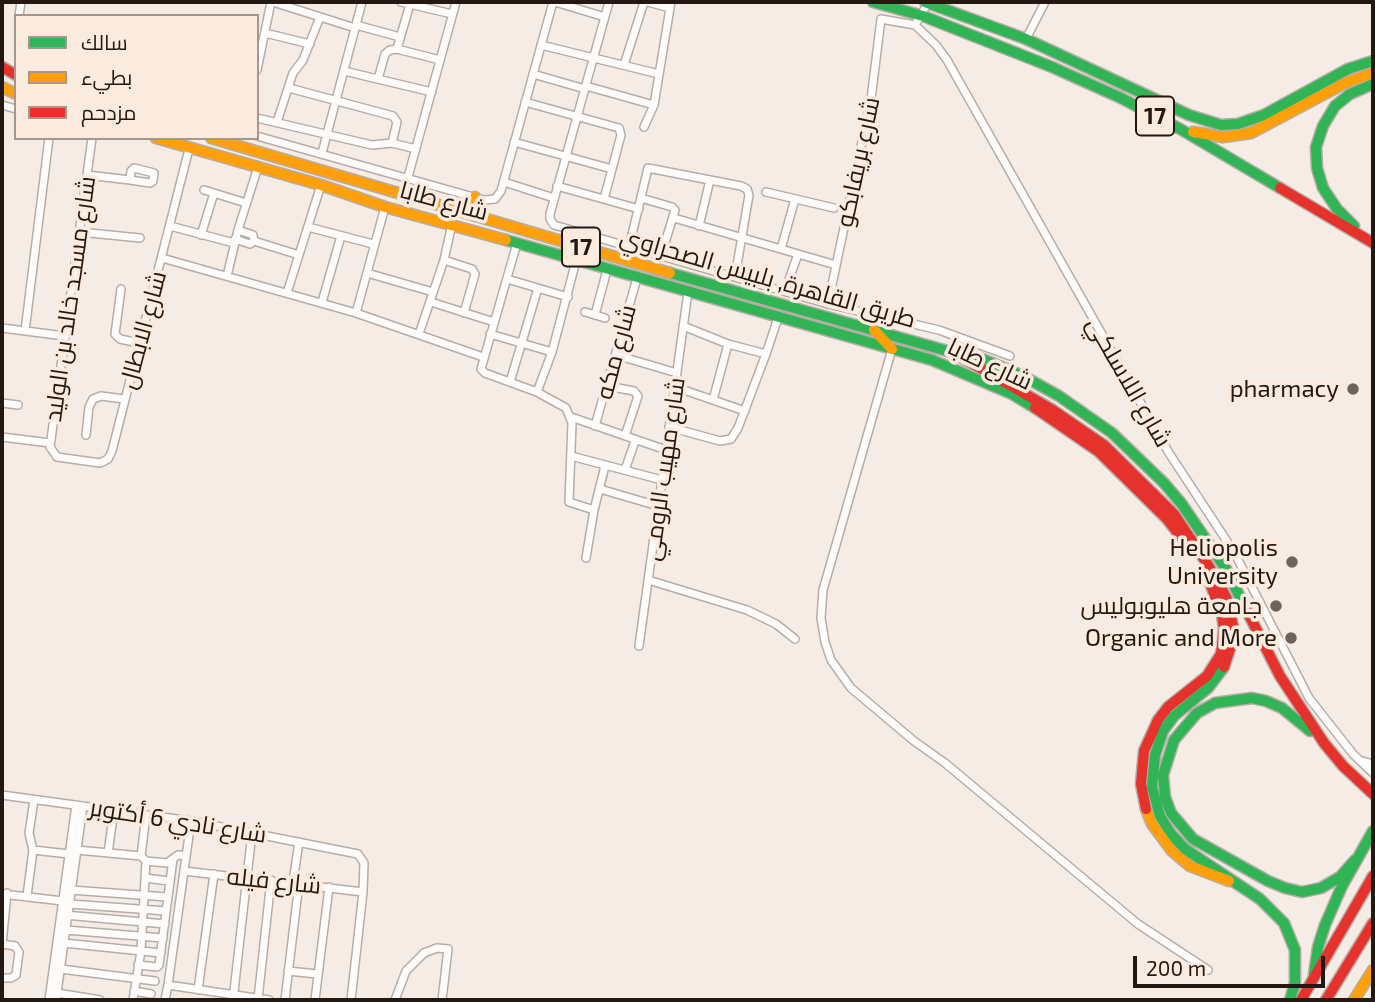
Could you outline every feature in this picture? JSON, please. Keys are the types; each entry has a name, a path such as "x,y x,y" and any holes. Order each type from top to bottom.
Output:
{"main road":[{"name":"17","path":"873,2 923,16 1052,67 1121,98 1182,130 1373,243"},
{"path":"927,3 1026,39 1189,115 1221,125 1238,124 1264,116 1348,69 1373,61"},
{"path":"1182,130 1223,137 1251,133 1347,82 1373,73"},
{"path":"1373,85 1350,94 1335,106 1323,126 1316,154 1320,180 1331,202 1373,243"},
{"name":"شارع طابا","path":"162,140 385,207 932,360 1012,394 1048,416 1100,452 1170,517"},
{"name":"طريق القاهرة, بلبيس الصحراوي","path":"218,140 602,254 951,352"},
{"path":"470,214 475,197"},
{"path":"602,254 604,240"},
{"path":"802,310 806,297"},
{"path":"873,330 892,349"},
{"path":"951,352 1079,426 1132,470 1208,565 1227,598 1233,640 1225,667 1217,679 1174,716 1163,731 1155,755 1152,786 1160,816 1171,834 1185,849 1238,883 1274,911 1284,923 1295,950 1295,983 1290,1000"},
{"path":"951,352 968,353 982,358 1023,376 1069,402 1112,433 1172,493 1196,523 1226,569 1280,676 1324,743 1343,766 1373,793"},
{"path":"1324,743 1282,708 1252,698 1215,703 1197,713 1184,726 1167,757 1163,775 1165,797 1171,813 1192,839 1261,878 1293,890 1309,891 1328,884 1346,872 1373,831"},
{"path":"1314,979 1315,957 1321,935 1355,860"},
{"path":"1301,1000 1373,876"},
{"path":"1326,1000 1373,923"},
{"path":"1354,1000 1373,970"}],"street":[{"path":"259,61 272,2 400,37"},
{"path":"322,153 362,2"},
{"path":"401,2 452,14"},
{"path":"408,177 456,2"},
{"path":"259,137 490,201 501,191 504,182 554,2 605,17"},
{"path":"609,2 550,214 554,225 828,304 916,323 960,336 1010,356"},
{"path":"624,65 646,2 670,5 654,105 645,127"},
{"path":"1026,39 1045,2"},
{"path":"915,25 923,16 927,3"},
{"path":"397,49 410,4"},
{"path":"277,122 293,73 303,60 320,17"},
{"name":"شارع بريفابكو","path":"828,304 871,99 881,19 915,25"},
{"name":"شارع اللاسلكي","path":"915,25 947,60 1169,453 1234,552 1309,698 1359,760 1373,773"},
{"path":"265,33 310,44"},
{"path":"541,45 659,74"},
{"path":"378,79 385,54 390,50 397,49 440,60"},
{"path":"344,71 432,92"},
{"path":"533,74 654,105"},
{"path":"289,88 393,116 397,122 392,144"},
{"path":"525,102 620,130 604,199"},
{"path":"259,118 372,145 392,144 416,149"},
{"path":"25,331 49,140"},
{"name":"شارع مسجد خالد بن الوليد","path":"57,457 51,452 50,443 92,140"},
{"path":"514,142 612,169"},
{"name":"شارع الابطال","path":"57,457 100,463 108,459 112,451 189,149"},
{"path":"227,276 234,241 258,167"},
{"path":"629,247 648,168 741,186 748,192 735,277"},
{"path":"87,175 130,180"},
{"path":"699,226 710,180"},
{"path":"504,182 554,198"},
{"path":"287,293 321,186"},
{"path":"557,186 639,209"},
{"path":"205,190 246,203"},
{"path":"766,192 834,208"},
{"path":"201,235 214,193"},
{"path":"641,198 672,207 675,212 661,256"},
{"path":"781,249 794,199"},
{"path":"356,313 385,207"},
{"path":"674,218 836,264"},
{"path":"419,334 444,260 452,224"},
{"path":"170,226 250,244 254,240"},
{"path":"308,227 373,244"},
{"path":"238,230 253,235 254,240"},
{"path":"80,232 140,238"},
{"path":"321,302 341,236"},
{"path":"254,240 299,255"},
{"path":"517,243 481,369 562,404 571,417 569,502 594,510"},
{"path":"785,290 798,254"},
{"path":"162,258 356,313 419,334 482,360"},
{"path":"444,260 474,271 475,277 464,313"},
{"path":"537,392 552,352 576,261"},
{"path":"595,315 607,270"},
{"path":"367,273 433,292"},
{"name":"شارع مكه","path":"596,426 636,278"},
{"path":"507,279 568,297"},
{"path":"510,382 538,288"},
{"path":"121,289 115,334 120,339 139,343"},
{"name":"شارع مهيب الرومي","path":"639,646 688,292"},
{"path":"431,302 494,323"},
{"path":"585,312 606,318"},
{"path":"669,427 720,441 726,441 735,435 778,318"},
{"path":"684,326 728,344 766,354"},
{"path":"2,328 65,336"},
{"path":"490,334 552,352"},
{"path":"713,400 728,344"},
{"path":"892,349 823,590 822,632 831,660 852,688 914,741 945,763 1131,919 1208,970"},
{"path":"616,355 677,373"},
{"path":"607,386 634,391 638,396 625,436"},
{"path":"675,387 745,411"},
{"path":"86,435 89,407 93,399 101,396 124,399"},
{"path":"2,403 18,405"},
{"path":"571,417 666,450"},
{"path":"2,437 50,443"},
{"path":"625,471 635,440"},
{"path":"571,456 662,480"},
{"path":"586,558 605,466"},
{"path":"600,489 659,506"},
{"path":"648,580 747,610 776,624 795,639"},
{"path":"1359,760 1373,764"},
{"name":"شارع نادي 6 أكتوبر","path":"2,795 191,821 353,852 360,856 364,863 363,892"},
{"path":"27,896 33,850 29,833 34,800"},
{"path":"49,1000 79,805"},
{"path":"108,853 114,810"},
{"path":"133,1000 141,951 146,815"},
{"path":"165,1000 191,821"},
{"path":"233,998 252,833"},
{"path":"285,1000 299,842"},
{"path":"33,850 108,853 167,863 178,855 186,856"},
{"path":"66,902 71,890 73,852"},
{"path":"138,965 158,966 173,859"},
{"name":"شارع فيله","path":"184,871 296,882 363,892"},
{"path":"198,990 214,874"},
{"path":"145,877 169,881"},
{"path":"258,999 271,880"},
{"path":"315,1000 329,887"},
{"path":"71,890 167,897"},
{"path":"351,1000 363,892"},
{"path":"2,978 16,975 19,952 15,946 2,944 5,894 166,911"},
{"path":"64,915 165,923"},
{"path":"64,915 66,930 57,997 100,1000"},
{"path":"66,930 163,938"},
{"path":"64,943 161,953"},
{"path":"395,1000 406,971 424,953 437,948 448,949 442,1000"},
{"path":"61,969 155,981"},
{"path":"288,971 317,974"},
{"path":"168,985 233,998 268,1000"},
{"path":"134,991 152,994"}],"traffic: fast":[{"path":"873,2 923,16 1052,67 1121,98 1182,130 1280,188"},
{"path":"925,2 1026,39 1189,115 1221,125 1238,124 1264,115 1348,69 1373,61"},
{"path":"1354,226 1337,209 1323,188 1317,168 1316,147 1323,126 1335,106 1350,94 1373,84"},
{"path":"506,240 932,360 1012,394 1035,408"},
{"path":"670,273 951,352 968,353 1023,376 1059,396 1112,433 1164,483 1226,569 1246,609"},
{"path":"1224,667 1208,688 1174,716 1163,731 1155,755 1152,787 1160,816 1171,834 1185,849 1260,899 1284,923 1295,950 1295,983 1290,1000"},
{"path":"1310,731 1282,708 1266,701 1252,698 1215,703 1197,713 1174,740 1163,775 1165,797 1171,813 1193,839 1285,888 1302,892 1321,888 1340,877 1355,860"},
{"path":"1314,975 1318,947 1325,925 1342,886 1373,831"}],"traffic: slow":[{"path":"1193,132 1223,137 1251,133 1347,82 1373,73"},
{"path":"2,87 14,93"},
{"path":"163,140 321,185 385,207 506,240"},
{"path":"218,140 670,273"},
{"path":"470,214 475,197"},
{"path":"874,330 892,349"},
{"path":"1146,809 1152,824 1172,851 1190,866 1229,881"},
{"path":"1354,1000 1373,970"}],"traffic: jam":[{"path":"2,67 14,74"},
{"path":"1280,188 1373,243"},
{"path":"952,352 1053,410 1104,445 1174,514 1227,599 1233,640 1224,667"},
{"path":"1035,408 1099,452 1167,519 1191,550"},
{"path":"1146,809 1141,784 1144,751 1158,720 1168,707 1207,676 1221,654 1224,628 1222,616 1207,574"},
{"path":"1246,609 1280,676 1324,743 1343,766 1373,794"},
{"path":"1301,1000 1373,876"},
{"path":"1326,1000 1373,923"}],"place":[{"name":"pharmacy","path":"1353,389"},
{"name":"Heliopolis University","path":"1292,562"},
{"name":"جامعة هليوبوليس","path":"1276,606"},
{"name":"Organic and More","path":"1291,638"}]}
